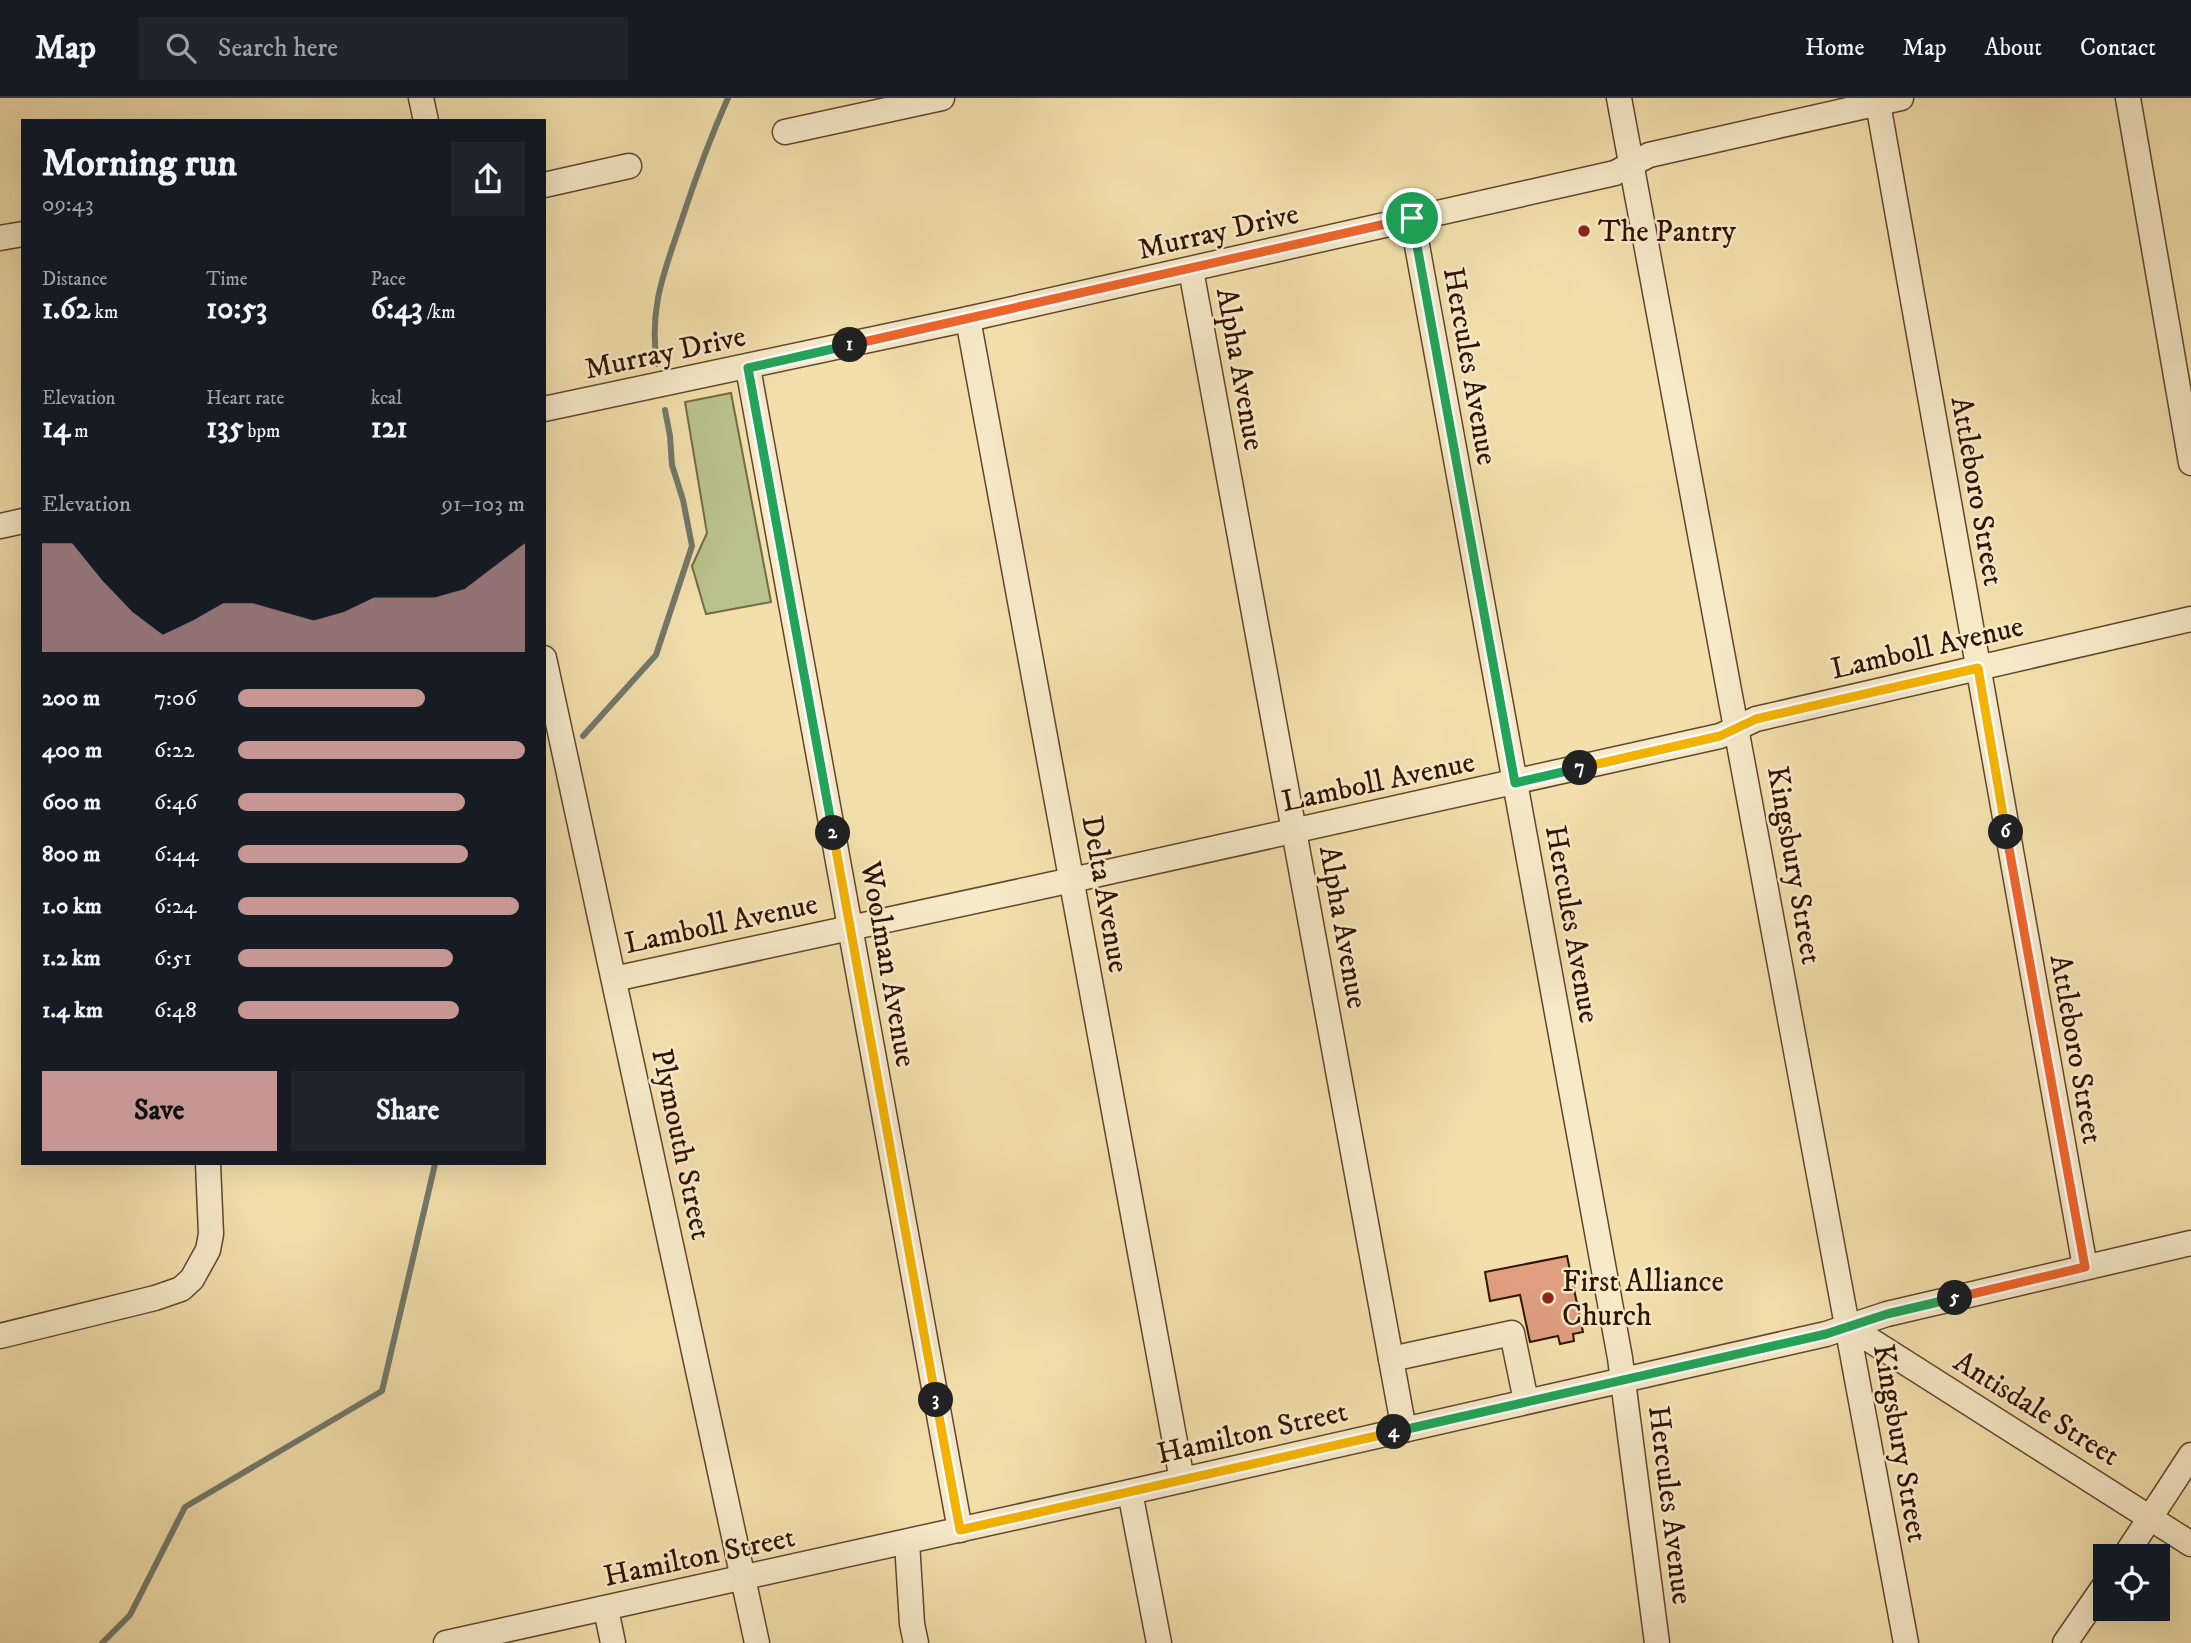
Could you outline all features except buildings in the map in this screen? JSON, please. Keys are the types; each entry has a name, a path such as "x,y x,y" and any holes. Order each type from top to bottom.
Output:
{"street":[{"path":"421,98 426,119"},
{"path":"785,132 942,98"},
{"name":"Kingsbury Street","path":"1619,98 1906,1643"},
{"path":"2128,98 2191,463"},
{"name":"Murray Drive","path":"546,409 748,368 1615,173 1631,162 1649,155 1885,100"},
{"name":"Attleboro Street","path":"1885,100 1978,668 2085,1267"},
{"path":"546,185 629,166"},
{"name":"Hercules Avenue","path":"1412,218 1623,1380 1657,1643"},
{"path":"0,238 21,234"},
{"name":"Alpha Avenue","path":"1191,270 1404,1430"},
{"name":"Delta Avenue","path":"968,319 1182,1480"},
{"name":"Woolman Avenue","path":"748,368 960,1530"},
{"path":"0,526 21,521"},
{"name":"Lamboll Avenue","path":"614,979 1515,783 1720,736 1756,719 2191,619"},
{"name":"Plymouth Street","path":"546,668 757,1643"},
{"path":"0,1336 155,1298 181,1289 192,1279 208,1250 211,1234 208,1165"},
{"name":"Hamilton Street","path":"446,1643 744,1579 1826,1334 1887,1314 2191,1243"},
{"name":"Antisdale Street","path":"1848,1326 2191,1544"},
{"path":"1391,1359 1512,1333 1526,1401"},
{"path":"2133,1544 2191,1455"},
{"path":"1130,1492 1159,1643"},
{"path":"907,1542 912,1625 916,1643"},
{"path":"2065,1643 2093,1602"},
{"path":"606,1609 613,1643"}],"green space":[{"path":"731,393 771,602 706,614 692,566 707,533 685,402"}],"waterway":[{"path":"657,364 655,323 660,287 694,184 728,98"},
{"path":"583,736 656,655 692,546 683,500 672,465 665,410"},
{"path":"102,1643 130,1615 185,1507 382,1391 435,1165"}],"place":[{"name":"The Pantry","path":"1584,231"},
{"name":"First Alliance Church","path":"1548,1298"}],"route":[{"path":"1412,218 1515,783 1720,736 1756,719 1978,668 2085,1267 1887,1314 1826,1334 960,1530 748,368 1412,218"}]}
